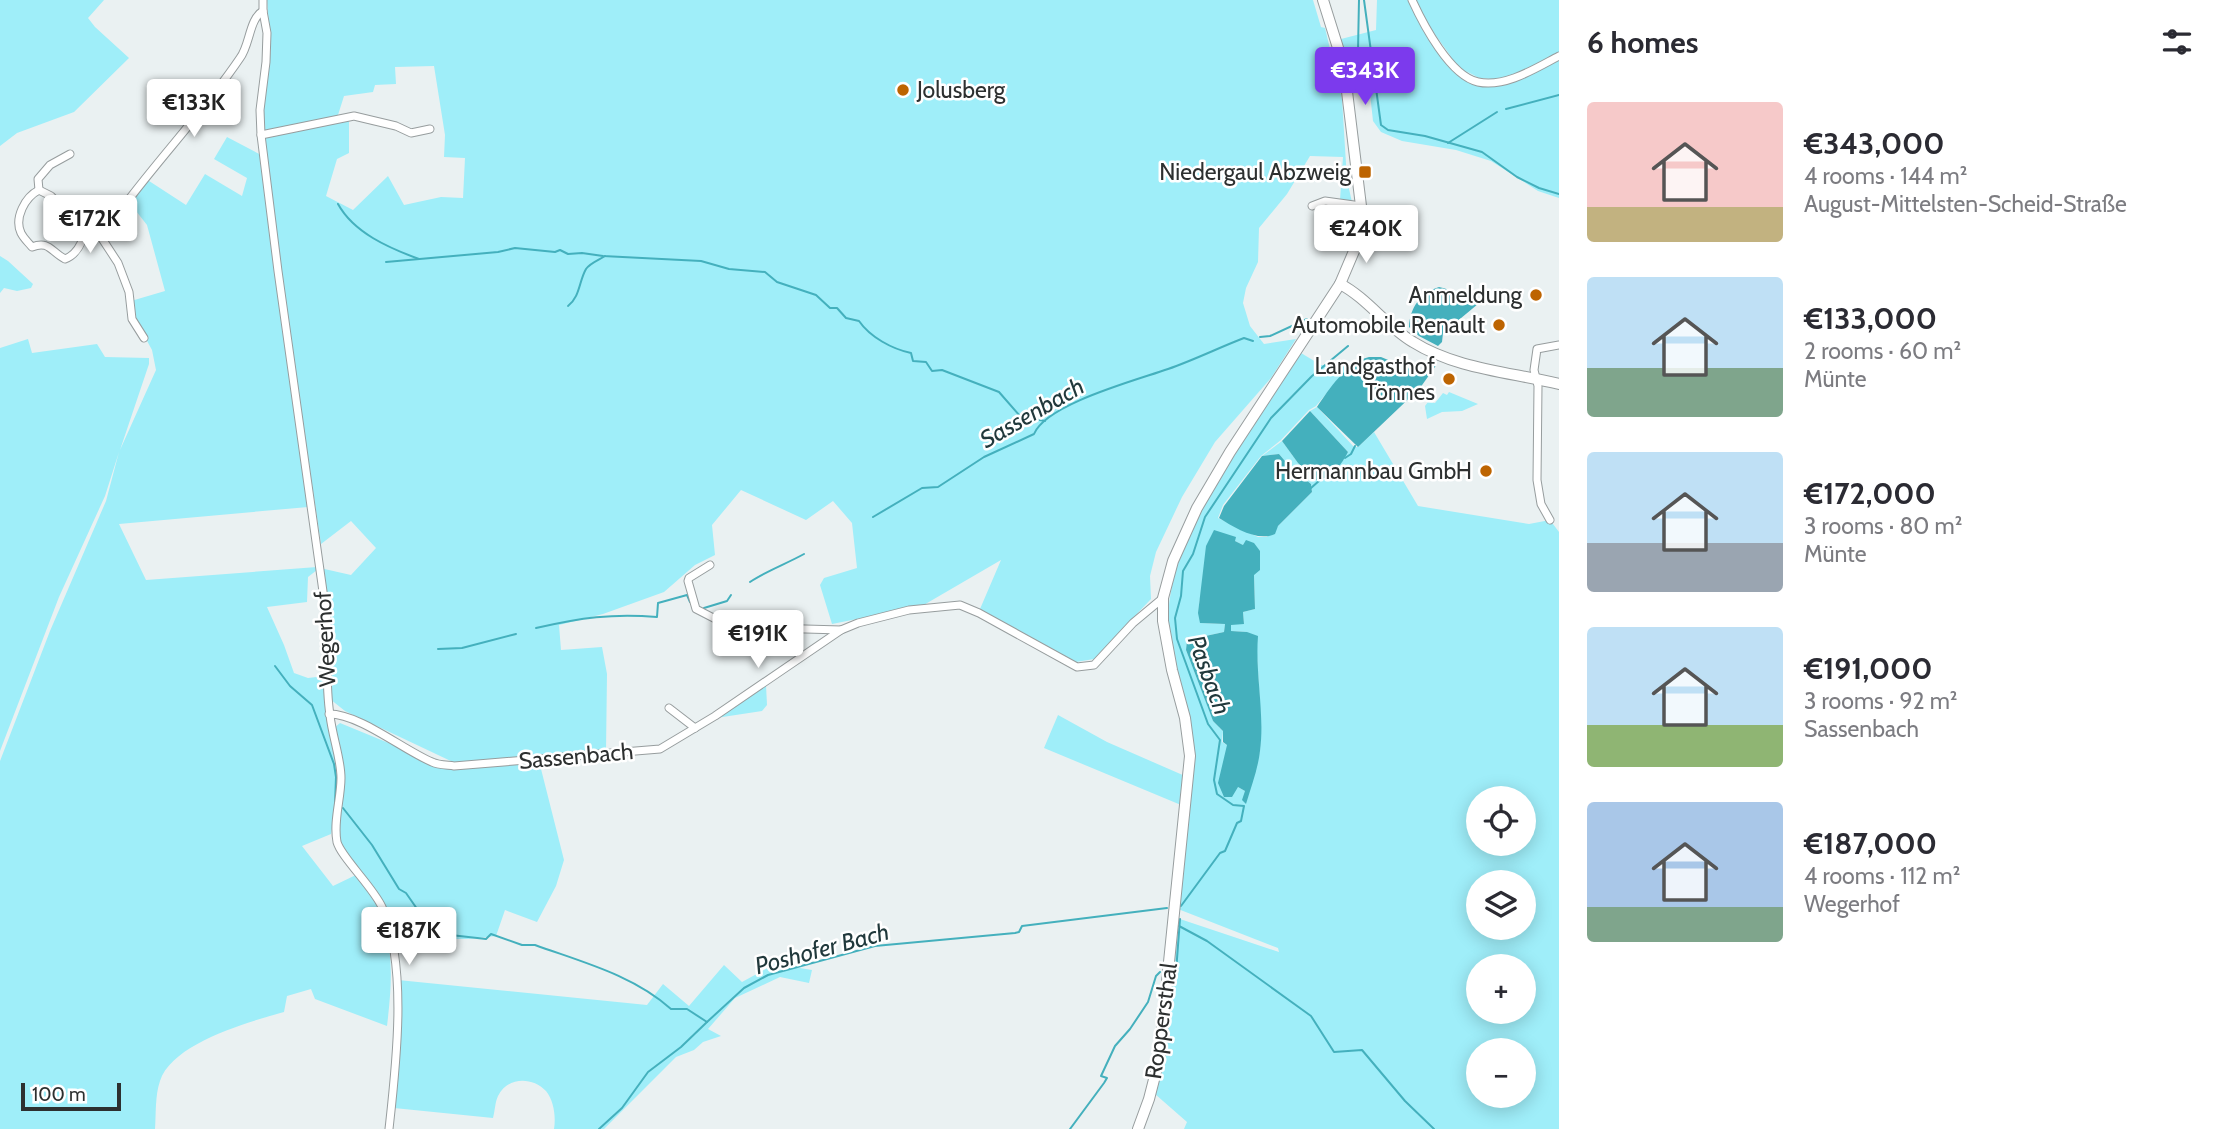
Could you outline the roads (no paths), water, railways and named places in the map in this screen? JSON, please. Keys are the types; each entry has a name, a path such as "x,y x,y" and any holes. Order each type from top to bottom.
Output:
{"main road":[{"name":"Roppersthal","path":"1138,1129 1159,1060 1190,756 1185,719 1166,642 1163,597 1173,561 1197,508 1235,443 1340,284 1357,244 1361,206 1344,67 1323,0"},
{"path":"1340,284 1350,289 1395,330 1414,343 1465,364 1559,384"}],"street":[{"name":"Wegerhof","path":"263,0 267,62 260,110 261,135 327,620 326,676 329,714 342,776 337,816 338,845 381,905 393,951 398,1033 389,1129"},
{"path":"1412,0 1424,26 1455,67 1480,83 1506,80 1559,57"},
{"path":"39,190 30,195 25,203 18,223 20,232 32,247 42,244 54,249 56,255 65,260 74,256 87,215 130,198 242,57 256,15 263,11"},
{"path":"261,135 354,116 396,126 411,133 430,130"},
{"path":"39,190 38,178 50,165 70,154"},
{"path":"39,190 51,196 65,209"},
{"path":"1312,206 1325,201 1361,206"},
{"path":"86,225 101,237 118,263 129,292 132,319 144,338"},
{"path":"1550,520 1541,504 1536,480 1538,386 1534,370 1537,349 1559,345"},
{"name":"Sassenbach","path":"710,565 695,572 688,581 696,609 704,615 731,627 744,629 841,630"},
{"name":"Sassenbach","path":"329,714 338,714 352,720 433,763 454,766 660,749 841,630 909,610 960,606 979,613 1077,667 1087,668 1094,665 1133,623 1163,597"},
{"path":"669,708 695,728"}],"water":[{"path":"1439,287 1478,304 1443,333 1442,342 1438,346 1409,327 1417,302 1426,293"},
{"path":"1369,357 1381,357 1422,374 1432,362 1437,364 1420,388 1358,447 1317,407 1346,370"},
{"path":"1310,411 1348,452 1331,474 1316,480 1298,463 1282,441"},
{"path":"1279,454 1311,484 1312,492 1278,526 1275,534 1254,535 1219,518 1224,506 1262,456"},
{"path":"1214,530 1236,537 1235,541 1243,545 1246,540 1254,543 1260,551 1260,570 1254,575 1255,609 1243,612 1244,624 1231,625 1231,631 1258,636 1260,751 1246,804 1242,800 1245,791 1238,787 1232,797 1224,797 1218,783 1227,745 1223,742 1223,731 1213,721 1186,650 1187,640 1224,632 1225,624 1200,623 1198,613 1206,546"}],"waterway":[{"name":"Pasbach","path":"1358,50 1359,0"},
{"path":"1364,0 1381,125 1388,130 1425,136 1482,152 1517,177 1559,194"},
{"path":"1506,109 1559,95"},
{"path":"1448,143 1497,112"},
{"path":"338,204 353,223 373,238 419,259"},
{"path":"386,262 498,252 515,248 555,252 560,250 568,254 701,261 729,269 765,272 777,282 816,295 830,308 837,308 846,318 859,321 882,342 911,353 913,361 926,362 932,371 942,370 999,392 1020,416 1045,421"},
{"path":"568,306 575,298 586,269 605,256"},
{"name":"Sassenbach","path":"1260,337 1270,336 1307,319"},
{"name":"Sassenbach","path":"873,517 922,488 938,487 984,457 1034,434 1042,423 1073,403 1244,338 1253,341"},
{"name":"Pasbach","path":"1181,906 1220,853 1225,851 1237,823 1241,821 1244,806 1233,805 1217,794 1214,780 1220,740 1208,724 1177,639 1175,618 1181,596 1183,571 1193,554 1205,517 1271,418 1312,376 1348,346"},
{"path":"1345,458 1355,446"},
{"path":"1311,488 1320,480"},
{"name":"Sassenbach","path":"750,582 804,554"},
{"name":"Sassenbach","path":"536,628 596,617 657,617 658,603 687,595 690,602"},
{"name":"Sassenbach","path":"704,608 727,601 731,595"},
{"path":"438,649 462,648 516,634"},
{"name":"Poshofer Bach","path":"275,666 290,686 312,705 334,764 335,804"},
{"name":"Poshofer Bach","path":"343,808 372,845 399,889 406,893 431,929"},
{"name":"Poshofer Bach","path":"433,933 486,939 491,934 522,945 535,945 624,978 671,1009 687,1009 707,1022 744,988 768,975 875,946 1015,933 1019,932 1022,926 1167,908"},
{"name":"Pasbach","path":"1176,972 1180,919"},
{"path":"1179,926 1207,941 1311,1016 1334,1052 1362,1050 1405,1101 1434,1129"},
{"name":"Pasbach","path":"1070,1129 1107,1078 1101,1076 1115,1046 1148,1002 1156,976 1160,972"},
{"path":"599,1129 622,1108 648,1072 681,1047 707,1022"}],"place":[{"name":"Jolusberg","path":"903,90"},
{"name":"Niedergaul Abzweig","path":"1365,172"},
{"name":"Anmeldung","path":"1536,295"},
{"name":"Automobile Renault","path":"1499,325"},
{"name":"Landgasthof Tönnes","path":"1449,379"},
{"name":"Hermannbau GmbH","path":"1486,471"}]}
